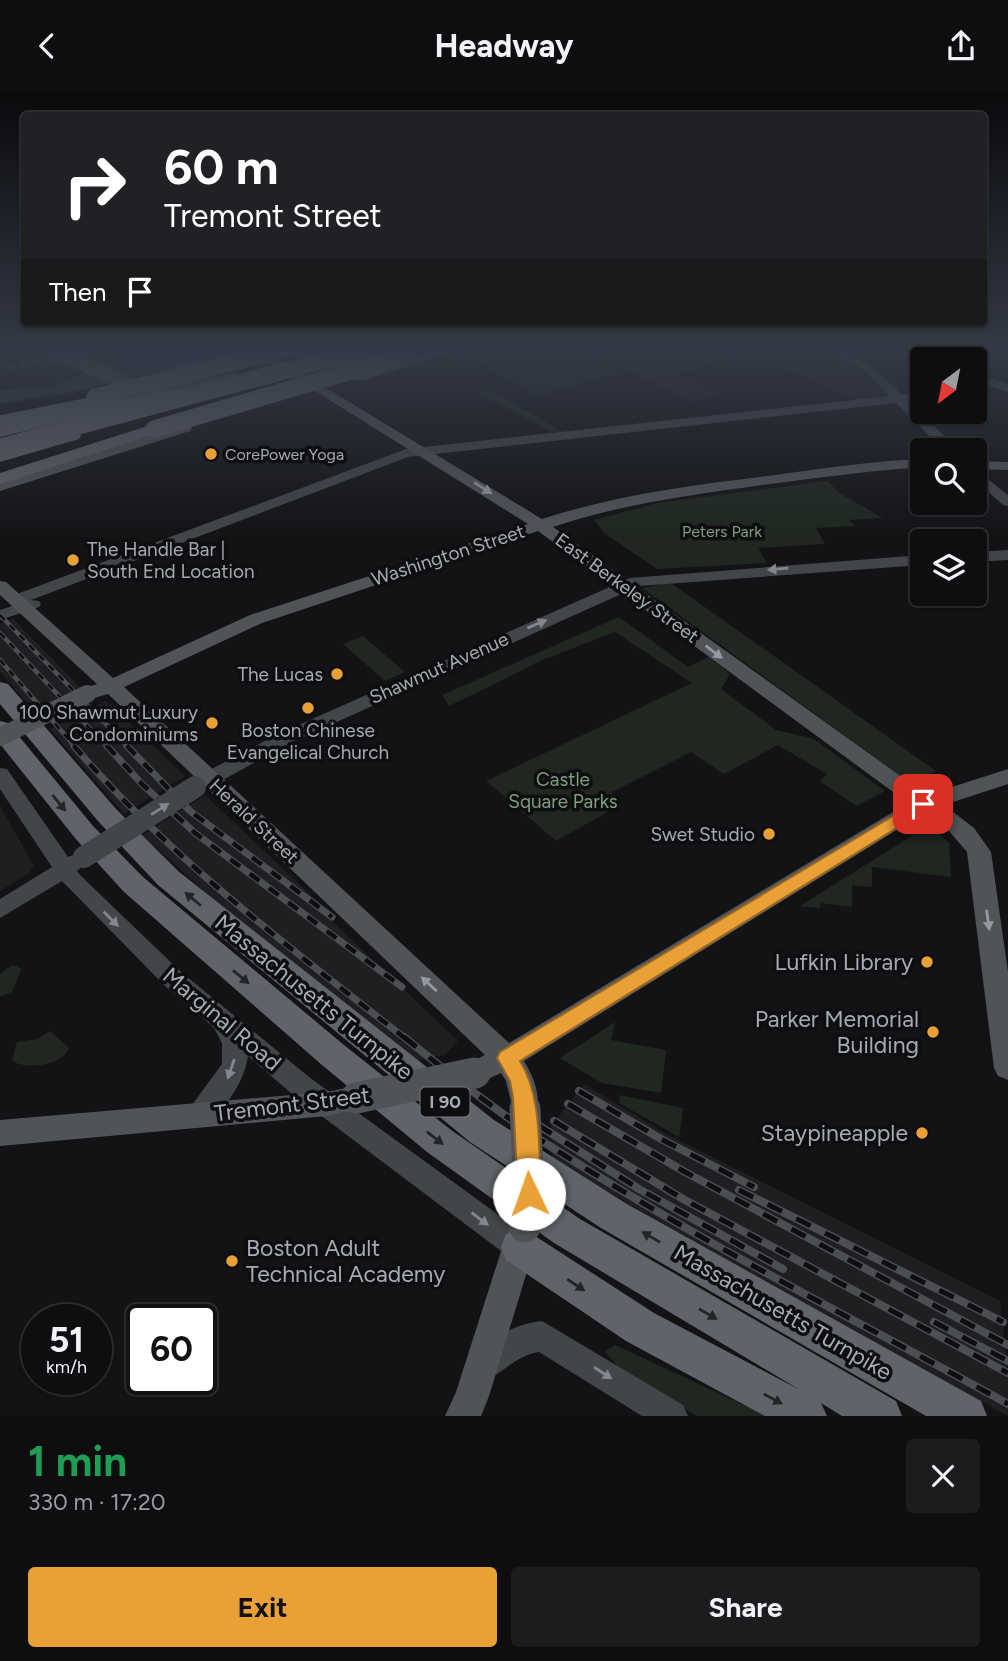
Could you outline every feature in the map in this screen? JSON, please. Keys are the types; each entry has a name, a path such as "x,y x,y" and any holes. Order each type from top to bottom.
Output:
{"highway":[{"path":"0,421 33,413"},
{"path":"0,421 38,413"},
{"path":"0,432 82,413"},
{"path":"0,438 92,413"},
{"path":"0,446 110,413"},
{"path":"0,468 175,413"},
{"path":"0,479 146,422 179,413"},
{"path":"0,457 182,413"},
{"path":"0,421 44,422"},
{"path":"0,446 44,422"},
{"name":"Massachusetts Turnpike","path":"0,689 113,822 168,878 474,1125 614,1216 967,1416"},
{"name":"Massachusetts Turnpike","path":"0,728 79,826 133,884 324,1048 439,1142 567,1231 881,1416"},
{"path":"522,1237 640,1327 806,1416"}],"main road":[{"path":"44,422 82,413"},
{"path":"172,413 192,426"},
{"path":"0,486 238,413"},
{"name":"East Berkeley Street","path":"360,413 540,525 952,823 974,843 979,852 1008,1068"},
{"path":"11,609 406,453 776,413"},
{"path":"914,413 940,438"},
{"name":"Washington Street","path":"0,737 87,694 111,686 246,623 590,509 649,496 910,464"},
{"path":"987,465 1008,466"},
{"path":"987,484 1008,502"},
{"path":"987,556 1008,555"},
{"name":"Shawmut Avenue","path":"0,910 202,783 283,739 625,585 651,578 910,561"},
{"name":"Herald Street","path":"0,586 11,609 111,686 202,783 507,1058"},
{"name":"Marginal Road","path":"0,774 74,862 74,883 216,1017 327,1104 522,1237"},
{"name":"Tremont Street","path":"0,1133 327,1104 475,1073 507,1058 923,804 1008,776"},
{"path":"197,1116 224,1086 233,1070 235,1044 231,1033 216,1017"},
{"path":"472,1399 522,1237 529,1194 526,1109 520,1079 507,1058"},
{"path":"472,1399 514,1344 533,1336 542,1336 672,1416"}],"shaded area":[{"path":"13,619 82,689 35,712 0,672 0,624"},
{"path":"106,701 185,776 124,814 50,729"},
{"path":"205,795 333,916 330,919 458,1041 445,1055 417,1060 212,898 142,835"},
{"path":"0,806 34,866 29,873 0,891"},
{"path":"584,1084 668,1135 1000,1301 1008,1370 1008,1416 681,1235 552,1158 551,1126"}],"green space":[{"path":"516,413 530,413 562,431 553,432"},
{"name":"Peters Park","path":"827,481 841,494 883,518 849,520 855,526 816,528 825,544 758,548 767,563 657,569 604,533 594,520 657,503"},
{"path":"671,583 936,771 910,783 642,588"},
{"name":"Castle Square Parks","path":"619,617 688,667 709,657 730,674 721,689 776,730 814,739 885,791 856,806 820,781 827,774 778,745 724,774 691,752 612,792 613,809 556,841 486,781 692,683 615,632 545,659 449,706 442,695"},
{"path":"363,636 405,672 385,681 343,644"},
{"path":"926,827 932,828 949,843 951,877 872,867 872,887 852,885 852,907 821,903 820,908 800,906"},
{"path":"11,966 18,966 21,970 12,992 0,997 0,974"},
{"path":"615,1022 611,1040 666,1050 661,1093 602,1083 560,1058"},
{"path":"50,1031 69,1048 60,1059 34,1066 12,1060 17,1042 38,1039"},
{"path":"620,1095 683,1108 679,1137 619,1103"},
{"path":"615,1345 768,1416 697,1416 618,1367 605,1352"}],"railway":[{"path":"0,615 129,748"},
{"path":"0,633 108,748"},
{"path":"0,660 76,748"},
{"path":"74,746 150,827 191,864 233,901 406,1039"},
{"path":"107,746 143,785 195,833 402,987"},
{"path":"127,746 190,811 332,917"},
{"path":"404,1037 515,1122 609,1183 721,1248 1008,1404"},
{"path":"579,1091 661,1139 754,1187"},
{"path":"568,1104 685,1172 1008,1345"},
{"path":"554,1121 683,1199 1008,1373"},
{"path":"538,1125 639,1189 783,1269"},
{"path":"739,1190 1003,1322"},
{"path":"934,1322 1008,1361"}],"place":[{"name":"CorePower Yoga","path":"211,454"},
{"name":"The Handle Bar | South End Location","path":"73,560"},
{"name":"The Lucas","path":"337,674"},
{"name":"Boston Chinese Evangelical Church","path":"308,708"},
{"name":"100 Shawmut Luxury Condominiums","path":"212,723"},
{"name":"Swet Studio","path":"769,834"},
{"name":"Lufkin Library","path":"927,962"},
{"name":"Parker Memorial Building","path":"933,1032"},
{"name":"Staypineapple","path":"922,1133"},
{"name":"Boston Adult Technical Academy","path":"232,1261"}],"route":[{"path":"529,1194 526,1109 520,1079 507,1058 923,804"}]}
